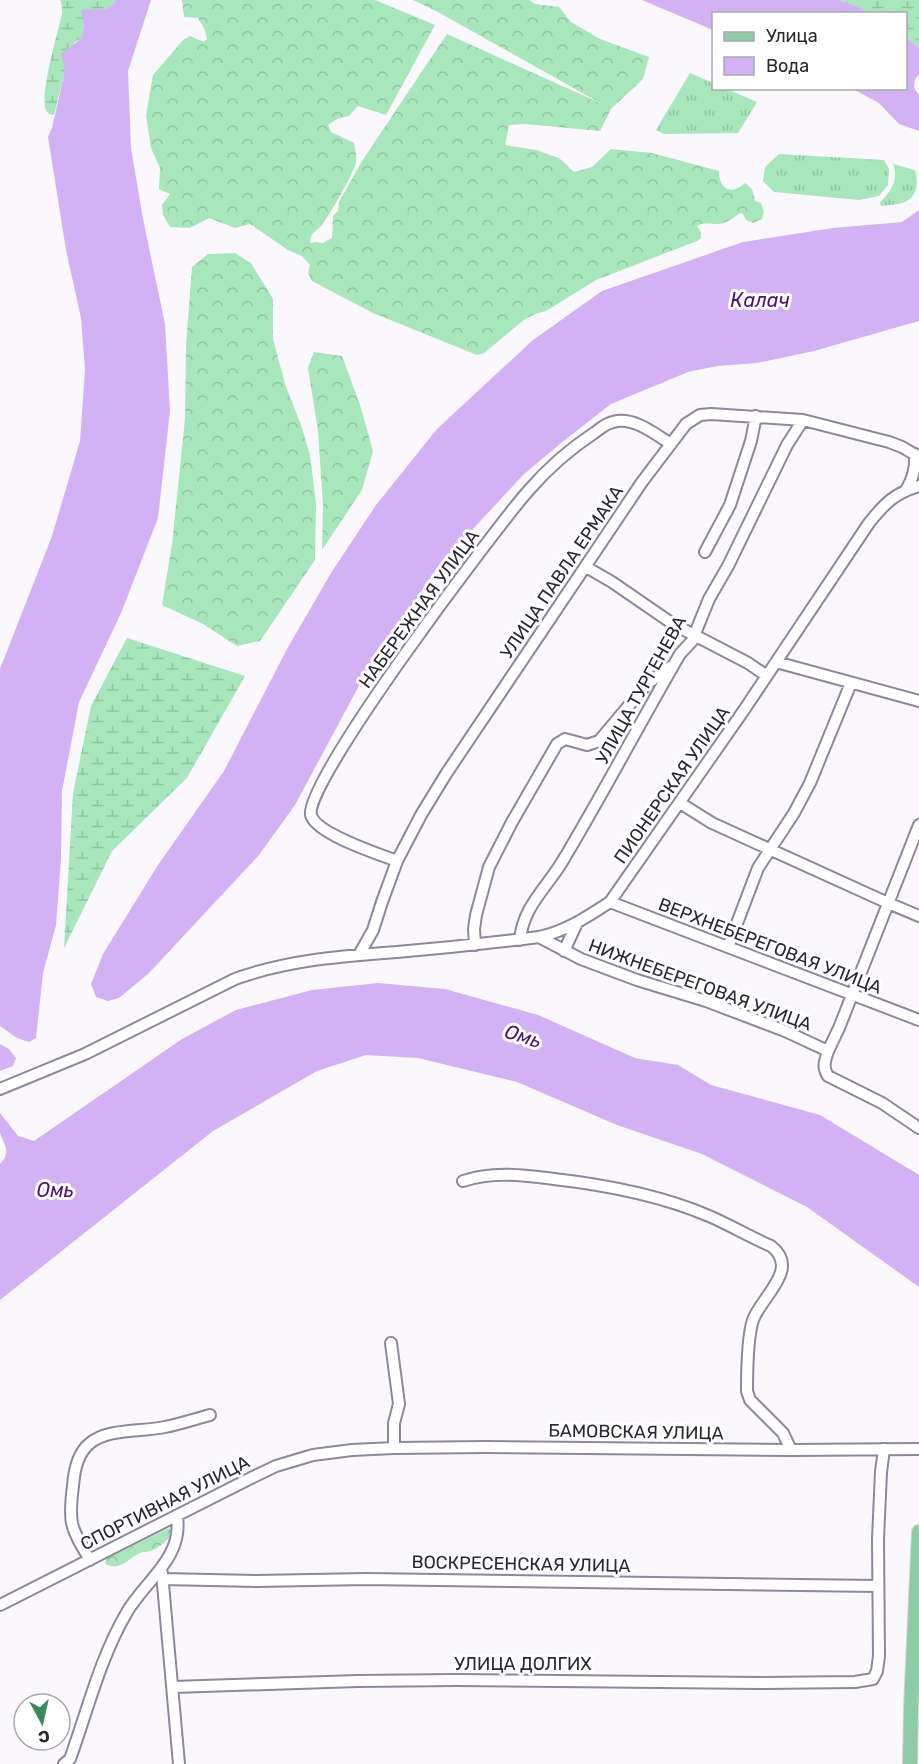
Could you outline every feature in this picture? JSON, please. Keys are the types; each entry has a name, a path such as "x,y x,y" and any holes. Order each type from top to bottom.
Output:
{"main road":[{"path":"910,1764 919,1532"}],"street":[{"name":"УЛИЦА ПАВЛА ЕРМАКА","path":"359,955 373,930 397,861 446,774 642,482 686,424 700,415 803,420 889,442 917,455"},
{"path":"705,552 730,505 751,441 756,416"},
{"name":"УЛИЦА ТУРГЕНЕВА","path":"520,940 524,918 530,907 556,873 680,654 692,641 709,599 803,420"},
{"name":"НАБЕРЕЖНАЯ УЛИЦА","path":"397,861 325,830 315,823 310,814 313,799 357,723 499,526 530,488 557,461 609,422 635,424 671,444"},
{"path":"906,490 913,474 917,455"},
{"name":"ПИОНЕРСКАЯ УЛИЦА","path":"0,1089 85,1054 235,979 281,965 539,937 556,933 577,923 610,902 870,523 888,501 906,490 919,486"},
{"path":"586,567 673,624 748,663 767,676"},
{"path":"776,662 919,701"},
{"path":"475,945 476,915 489,867 557,744 565,739 587,745 598,741 647,684 673,666"},
{"path":"728,947 758,868 794,813 810,783 851,683"},
{"path":"680,803 712,823 919,916"},
{"path":"828,1051 840,1028 851,994 919,825"},
{"name":"ВЕРХНЕБЕРЕГОВАЯ УЛИЦА","path":"610,902 919,1020"},
{"path":"564,951 577,923"},
{"path":"373,930 376,946 382,953"},
{"name":"НИЖНЕБЕРЕГОВАЯ УЛИЦА","path":"539,937 581,959 637,980 715,1004 785,1031 828,1051 824,1065 828,1076 882,1103 919,1128"},
{"path":"463,1181 492,1175 512,1174 603,1185 638,1193 708,1216 771,1246 779,1253 782,1262 781,1271 776,1286 753,1318 747,1391 750,1400 783,1433 791,1450"},
{"path":"391,1343 399,1404 394,1423 394,1448"},
{"path":"90,1560 72,1527 69,1511 75,1470 84,1448 104,1436 163,1428 210,1415"},
{"name":"БАМОВСКАЯ УЛИЦА","path":"352,1450 486,1447 919,1449"},
{"path":"878,1586 881,1472 884,1449"},
{"name":"СПОРТИВНАЯ УЛИЦА","path":"0,1605 276,1466 306,1457 352,1450"},
{"path":"64,1764 69,1759 98,1675 127,1612 141,1592 162,1574 175,1546 178,1534 177,1517"},
{"path":"162,1574 179,1764"},
{"name":"ВОСКРЕСЕНСКАЯ УЛИЦА","path":"162,1574 256,1581 366,1579 878,1586"},
{"name":"УЛИЦА ДОЛГИХ","path":"173,1687 380,1681 855,1682 873,1678 878,1671 878,1586"}],"green space":[{"path":"60,0 115,0 114,4 84,24 82,38 74,43 64,65 64,75 54,115 49,114 46,110 45,92 62,14"},
{"path":"182,0 375,0 435,25 386,115 358,106 349,116 337,119 328,125 331,132 354,143 356,162 341,194 322,225 312,234 310,243 323,243 332,238 333,216 338,211 339,202 362,161 447,34 602,104 413,0 529,0 535,4 559,7 571,22 600,39 649,57 643,79 611,109 600,131 525,124 509,125 505,145 536,150 559,158 574,172 592,167 611,149 652,153 719,171 721,182 727,189 735,189 745,183 752,189 755,201 761,203 764,212 762,219 753,223 746,220 740,213 723,223 697,226 701,232 701,238 697,241 596,280 546,311 525,319 484,353 477,355 373,313 312,281 308,273 310,265 302,256 288,250 250,224 235,228 209,218 190,228 170,227 163,215 162,205 170,194 159,189 160,168 151,148 146,115 153,75 183,40 190,36 204,42 207,39 198,18 184,17"},
{"path":"839,0 919,0 919,48 907,38 907,12 868,12"},
{"path":"690,73 712,83 712,90 729,90 757,102 738,133 664,134 656,130"},
{"path":"779,154 884,160 889,169 888,185 879,196 859,200 774,192 763,181 765,167"},
{"path":"893,164 915,170 916,190 907,201 881,206 880,203 891,190 894,181"},
{"path":"235,253 251,263 273,299 273,339 285,384 310,455 316,504 315,560 260,641 237,646 203,624 162,605 172,544 185,419 186,345 192,267 208,254"},
{"path":"314,352 342,356 360,405 373,451 362,490 322,550 323,505 318,431 308,368"},
{"path":"127,638 245,676 187,778 112,851 64,948 73,793 91,706"},
{"path":"169,1528 173,1533 157,1548 140,1553 120,1565 105,1564 106,1559"}],"water":[{"path":"115,0 151,0 128,71 131,148 165,324 170,411 158,518 121,613 79,702 62,791 61,859 56,925 43,973 36,1038 29,1042 17,1038 0,1026 0,669 52,536 80,441 85,370 81,318 66,250 48,137 64,75 61,54 82,38 84,24 81,10 106,9 114,4"},
{"path":"642,0 839,0 868,12 712,12 712,30"},
{"path":"907,38 919,48 919,75 915,79 914,88 919,95 919,131 899,124 879,103 855,90 907,90"},
{"name":"Калач","path":"919,210 919,321 814,351 757,363 717,366 688,372 611,404 523,475 437,568 361,682 295,805 259,855 149,973 119,998 108,1001 96,997 91,984 103,954 158,865 224,771 287,649 331,573 376,505 437,429 533,340 602,291 743,242 833,228 902,222"},
{"name":"Омь","path":"378,983 445,989 538,1015 635,1058 678,1065 711,1085 820,1115 919,1175 919,1287 807,1207 702,1154 617,1125 517,1082 418,1058 366,1055 317,1071 213,1131 0,1300 0,1164 6,1152 0,1133 0,1113 18,1136 34,1141 182,1039 236,1010 312,990"},
{"path":"0,1044 9,1049 16,1058 13,1066 0,1071"}]}
